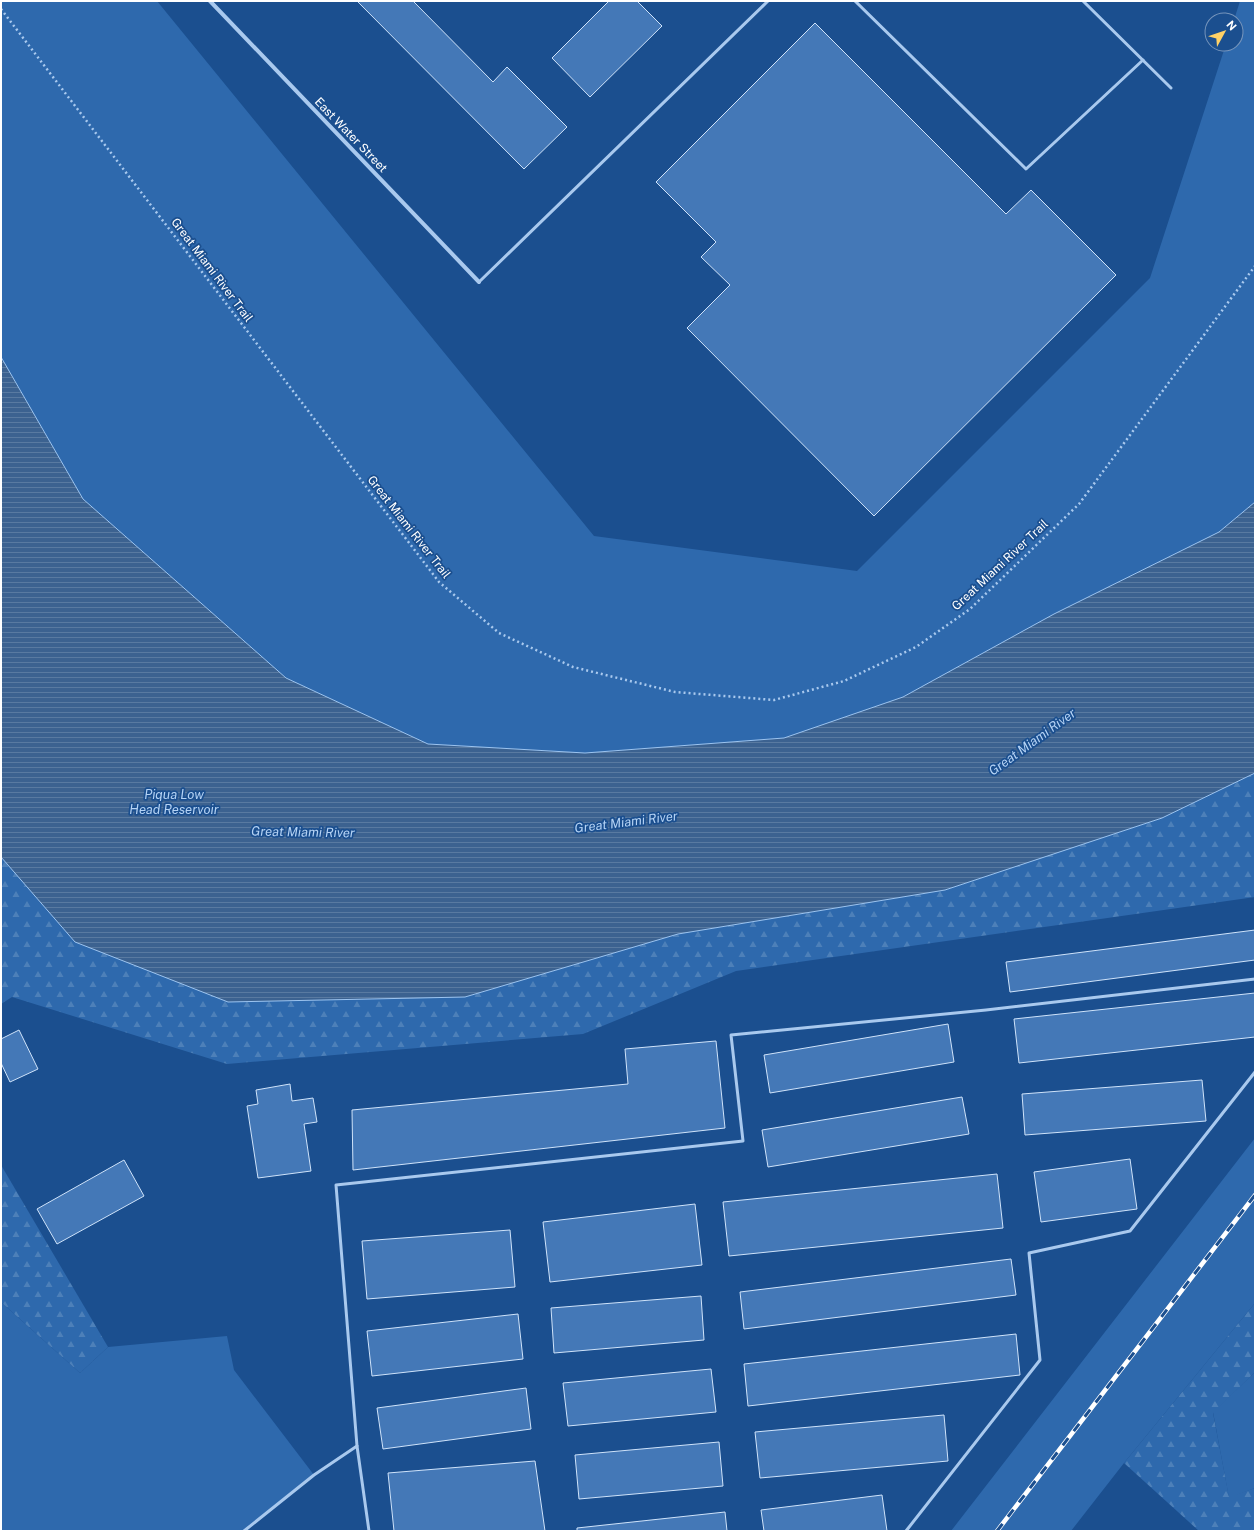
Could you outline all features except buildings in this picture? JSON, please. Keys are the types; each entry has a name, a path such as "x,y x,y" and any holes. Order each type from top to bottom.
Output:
{"street":[{"name":"East Water Street","path":"210,1 479,282"}],"lane":[{"path":"479,282 768,1"},
{"path":"854,1 1026,169 1143,60"},
{"path":"1083,1 1171,88"},
{"path":"369,1531 357,1446 336,1185 743,1141 731,1035 986,1010 1255,979"},
{"path":"906,1531 1040,1360 1030,1253 1130,1231 1255,1072"},
{"path":"244,1531 314,1475 357,1446"}],"path":[{"name":"Great Miami River Trail","path":"1,9 439,582 499,633 573,667 675,692 774,700 844,681 916,647 970,609 1079,504 1255,266"}],"green space":[{"path":"1,1 157,1 594,536 857,571 1150,278 1223,52 1244,52 1244,12 1237,12 1240,1 1255,1 1255,502 1219,532 1054,614 903,697 784,738 585,753 428,744 286,678 83,499 1,357"},
{"path":"1255,773 1255,897 736,971 583,1034 227,1064 12,997 1,1004 1,857 75,942 465,997 678,934 945,890 1162,818"},
{"path":"1255,1138 1255,1303 1124,1463 1071,1531 951,1531"},
{"path":"1,1165 108,1347 80,1373 1,1302"},
{"path":"1,1302 80,1373 108,1347 227,1336 234,1370 314,1475 244,1531 1,1531"},
{"path":"1255,1303 1255,1372 1213,1413 1229,1497 1255,1488 1255,1531 1199,1531 1124,1463"},
{"path":"1255,1372 1255,1488 1229,1498 1213,1412"}],"water":[{"name":"Piqua Low Head Reservoir","path":"1,357 83,499 286,678 428,744 585,753 784,738 903,697 1054,614 1219,532 1255,502 1255,773 1162,818 945,890 678,934 465,997 228,1002 75,942 1,857"}],"railway":[{"path":"997,1531 1255,1195"}],"water label":[{"name":"Great Miami River","path":"1032,742"},
{"name":"Great Miami River","path":"626,822"},
{"name":"Great Miami River","path":"303,832"}]}
